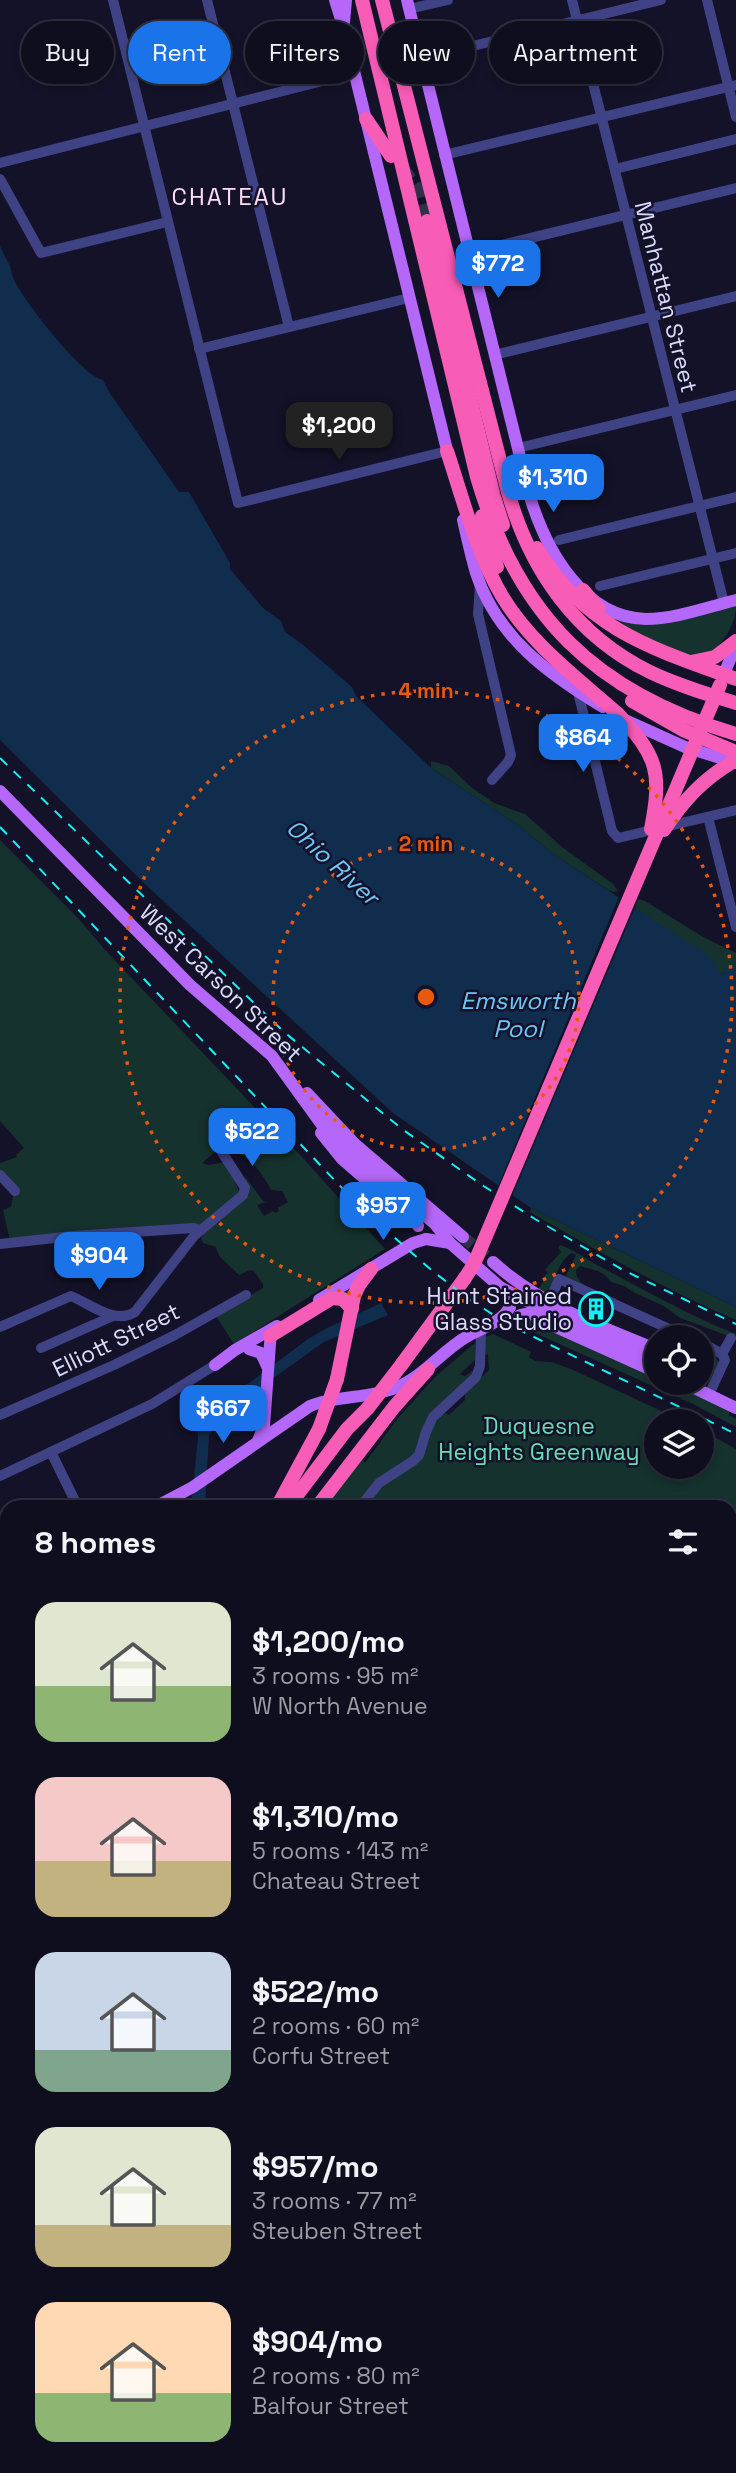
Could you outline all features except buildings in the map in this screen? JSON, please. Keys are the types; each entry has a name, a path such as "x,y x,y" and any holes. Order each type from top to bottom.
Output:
{"highway":[{"path":"362,0 472,456 490,517 513,568 541,611 577,665 642,741 655,769 657,797 646,858"},
{"path":"382,0 513,509 531,556 549,586 576,618 609,647 638,666 669,680 736,703"},
{"path":"366,119 391,156"},
{"path":"427,221 494,497 505,531 529,578 548,606 570,631 619,672 674,703 736,725"},
{"path":"447,451 481,550 502,597 533,637 596,674 639,706 736,759 705,779 689,795 646,858"},
{"path":"293,1500 347,1429 368,1408 474,1264 646,858 727,679 622,634 606,624 561,583 528,531 500,460"},
{"path":"583,590 615,622 661,650"},
{"path":"690,662 715,657 736,643"},
{"path":"577,665 613,680 656,705 736,734"},
{"path":"281,1500 319,1429 337,1379 356,1290 371,1269"},
{"path":"270,1333 332,1298 342,1299 352,1309"},
{"path":"322,1500 394,1407 428,1368"},
{"path":"303,1500 354,1434 368,1408"}],"main road":[{"path":"335,0 341,21"},
{"path":"344,21 346,0"},
{"path":"406,3 409,21"},
{"path":"357,84 481,584 493,611 530,656 578,692 647,731 692,750 736,759"},
{"path":"427,84 530,497 543,532 564,567 583,590 610,609 627,616 643,619 667,616 730,601"},
{"path":"727,679 736,643"},
{"name":"West Carson Street","path":"0,791 190,985 264,1048 286,1072 330,1134 435,1224 450,1243 514,1306 550,1313 644,1356"},
{"path":"286,1072 355,1144 463,1237"},
{"path":"303,1098 320,1132 334,1151 411,1219"},
{"path":"409,1204 416,1215 419,1238"},
{"path":"215,1366 249,1349 419,1238 450,1243"},
{"path":"493,1262 520,1286 544,1300 644,1344"},
{"path":"168,1500 193,1487 304,1409 325,1401 390,1390 428,1368 452,1347 497,1321 514,1306 550,1313"},
{"path":"536,1318 644,1367"},
{"path":"215,1366 235,1350 270,1333"},
{"path":"258,1441 264,1426 270,1333"},
{"path":"249,1349 261,1353 267,1366"},
{"path":"714,1388 736,1399"},
{"path":"709,1395 736,1408"},
{"path":"265,1398 268,1411 274,1416 290,1418"}],"street":[{"path":"113,0 238,503 447,451"},
{"path":"207,0 289,327"},
{"path":"406,3 448,0"},
{"name":"Manhattan Street","path":"572,0 578,21"},
{"path":"578,21 661,0"},
{"path":"707,0 732,86 736,117"},
{"path":"0,163 311,84"},
{"name":"Manhattan Street","path":"594,84 712,559 730,601"},
{"path":"444,155 732,86"},
{"path":"614,169 736,139"},
{"path":"0,178 41,253 167,222"},
{"path":"469,253 736,188"},
{"path":"494,355 736,296"},
{"path":"199,349 409,298"},
{"path":"518,448 736,395"},
{"path":"559,540 736,497"},
{"path":"600,586 736,553"},
{"path":"481,584 478,614 511,755 492,780"},
{"path":"480,624 493,611"},
{"path":"578,692 615,835 624,838 736,810"},
{"path":"708,817 736,927"},
{"path":"0,1327 71,1296 113,1316 124,1317 135,1312 189,1242 243,1195 245,1188 220,1149"},
{"path":"0,1175 15,1191"},
{"path":"0,1244 144,1230 201,1230"},
{"path":"553,1293 559,1279 661,1325"},
{"name":"Elliott Street","path":"0,1416 175,1335 246,1295"},
{"path":"41,1348 113,1316"},
{"path":"366,1500 379,1483 419,1455 433,1418 476,1377 480,1366 481,1329"},
{"path":"714,1370 724,1357 731,1338"},
{"path":"714,1351 724,1357"},
{"path":"0,1476 163,1399 215,1366"},
{"path":"51,1452 75,1500"}],"green space":[{"path":"736,605 728,632 709,655 689,655 667,647 630,629 601,607 623,619"},
{"path":"431,761 449,766 471,787 494,803 525,814 562,847 613,884 618,891 608,890 553,854 518,825 431,768"},
{"path":"0,840 79,919 385,1249 234,1344 216,1316 263,1288 263,1284 254,1271 239,1275 219,1256 216,1247 203,1243 201,1238 212,1223 222,1219 249,1194 244,1181 246,1178 264,1202 269,1201 257,1205 264,1216 279,1211 278,1208 288,1202 282,1191 271,1190 262,1175 245,1157 222,1146 202,1163 208,1165 226,1162 239,1191 238,1195 204,1225 10,1241 3,1210 11,1207 17,1191 0,1173 0,1163 17,1157 24,1148 0,1121"},
{"path":"639,899 736,953 736,969 727,967 723,974 715,971 694,948 636,910"},
{"path":"531,1208 736,1307 736,1320 608,1256 533,1214 530,1212"},
{"path":"560,1245 571,1250 668,1303 736,1334 736,1340 726,1339 726,1335 714,1331 714,1325 699,1325 680,1318 664,1306 611,1282 598,1271 580,1266 576,1270 580,1281 585,1285 616,1298 617,1302 564,1280 576,1255 572,1253 560,1267 546,1295 537,1290 545,1280 543,1278 548,1272 545,1270 561,1252 558,1248"},
{"path":"534,1319 644,1368 644,1382 515,1324"},
{"name":"Duquesne Heights Greenway","path":"493,1334 531,1352 529,1357 535,1361 551,1362 571,1369 657,1409 644,1409 644,1479 714,1479 714,1437 736,1449 736,1500 328,1500 360,1457 365,1463 397,1419 436,1376 475,1343 476,1359 460,1374 465,1376 472,1371 473,1373 426,1426 416,1450 417,1462 435,1423 445,1413 449,1415 465,1400 465,1394 489,1370 488,1355 483,1353 485,1337"},
{"path":"714,1357 719,1361 714,1374"},
{"path":"673,1395 701,1395 729,1409 729,1415 736,1419 736,1427 714,1415 714,1409 702,1409"}],"water":[{"name":"Emsworth Pool","path":"0,246 14,280 30,305 68,352 93,375 103,380 179,492 189,492 230,563 230,569 263,608 281,621 285,632 352,687 356,696 431,768 518,825 553,854 694,947 696,945 718,966 716,971 723,974 727,966 736,969 736,1307 531,1208 393,1113 146,885 0,740"},
{"path":"381,1303 388,1315 324,1342 227,1411 209,1435 205,1500 192,1500 197,1422 218,1402 327,1328"}],"pier":[{"path":"620,894 636,905 511,1199 497,1189"}],"tunnel":[{"path":"402,168 418,191 427,221"},
{"path":"463,1237 493,1262"}],"railway":[{"path":"0,758 284,1032 402,1129 535,1219 625,1271 736,1324"},
{"path":"0,827 360,1207 429,1268 467,1298 511,1326 736,1434"}],"place":[{"name":"Hunt Stained Glass Studio","path":"596,1309"}],"district":[{"name":"CHATEAU","path":"230,196"}],"water label":[{"name":"Ohio River","path":"333,862"}]}
